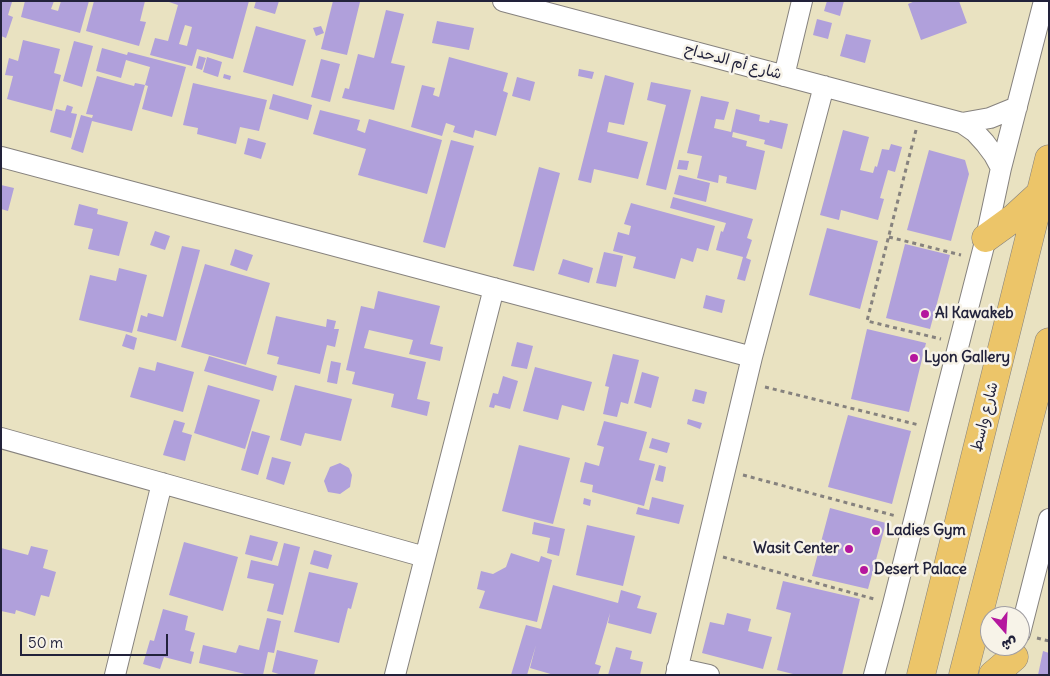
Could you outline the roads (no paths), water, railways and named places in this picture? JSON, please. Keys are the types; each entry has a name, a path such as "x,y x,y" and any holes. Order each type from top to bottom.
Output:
{"main road":[{"name":"شارع واسط","path":"921,675 1049,159"},
{"path":"984,249 1014,217 1040,194"},
{"path":"963,675 1049,342"},
{"path":"993,675 1012,656"}],"street":[{"name":"شارع أم الدحداح","path":"503,1 962,123 985,142 1001,168"},
{"path":"784,76 802,1"},
{"path":"874,675 984,249 1001,168 1044,1"},
{"path":"709,675 677,671 752,357 824,86"},
{"name":"شارع أم الدحداح","path":"962,123 990,118 1017,107"},
{"path":"1,157 752,357"},
{"path":"395,675 494,288"},
{"path":"1,438 426,557"},
{"path":"114,675 162,483"},
{"path":"1027,606 1049,519"}],"place":[{"name":"Al Kawakeb","path":"925,314"},
{"name":"Lyon Gallery","path":"914,358"},
{"name":"Ladies Gym","path":"876,531"},
{"name":"Wasit Center","path":"849,549"},
{"name":"Desert Palace","path":"864,570"}]}
